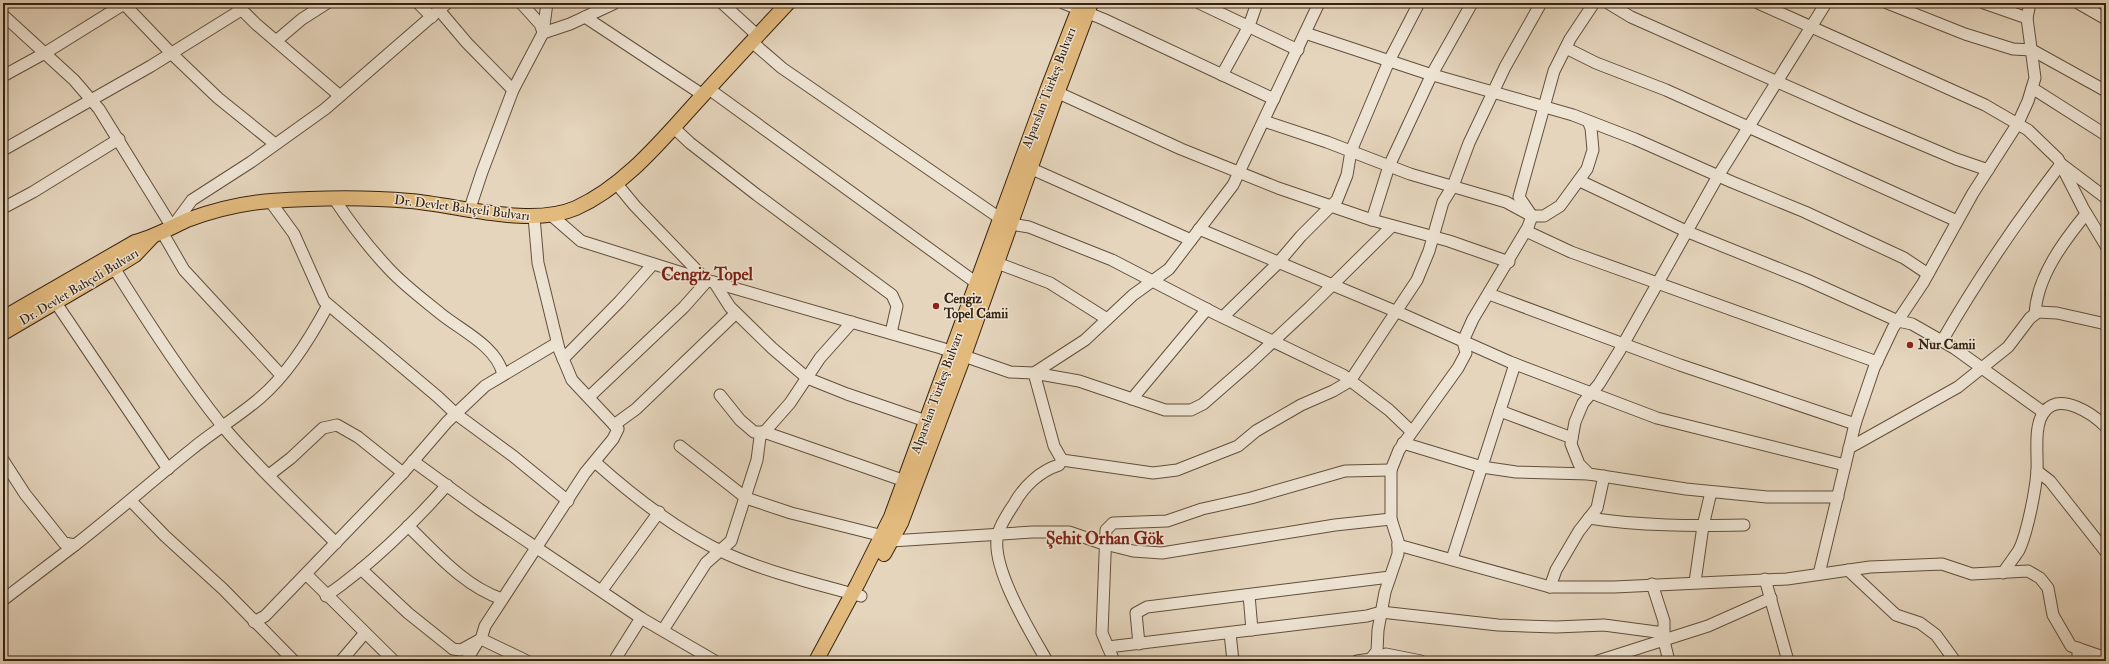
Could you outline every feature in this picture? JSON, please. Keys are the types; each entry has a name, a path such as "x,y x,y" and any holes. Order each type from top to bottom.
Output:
{"main road":[{"name":"Dr. Devlet Bahçeli Bulvarı","path":"3,318 129,245 218,210 270,201 392,200 470,208 534,217 551,215 581,205 595,199 616,183 673,127 788,3"},
{"name":"Alparslan Türkeş Bulvarı","path":"887,539 901,523 958,353 1053,90 1085,7"},
{"name":"Alparslan Türkeş Bulvarı","path":"982,288 997,263 1006,221"},
{"name":"Dr. Devlet Bahçeli Bulvarı","path":"3,333 135,255 162,232"},
{"name":"Alparslan Türkeş Bulvarı","path":"816,661 857,595 887,539 926,421 958,353"},
{"name":"Alparslan Türkeş Bulvarı","path":"827,661 857,595"}],"street":[{"path":"3,76 45,53 123,3 171,53 218,98 275,144"},
{"path":"276,41 302,19 327,3"},
{"path":"418,3 439,10 467,43 514,90"},
{"path":"521,3 540,24 543,33"},
{"path":"470,208 514,90 543,33 547,3"},
{"path":"543,33 570,24 615,3"},
{"path":"722,3 782,68 1006,221 1029,227 1112,260 1223,317 1343,375 1389,410 1412,431"},
{"path":"1063,3 1085,7 1274,99"},
{"path":"1199,3 1298,50"},
{"path":"1222,75 1249,26 1256,3"},
{"path":"1034,373 1085,340 1133,295 1169,269 1233,184 1298,50 1319,3"},
{"path":"1223,317 1278,263 1337,200 1347,175 1351,151 1389,61 1419,3"},
{"path":"1372,220 1389,166 1432,74 1472,3"},
{"path":"1062,460 1153,473 1177,470 1238,446 1262,428 1302,405 1333,391 1350,381 1416,280 1433,236 1443,202 1453,186 1469,143 1541,3"},
{"path":"1532,216 1519,197 1554,71 1566,48 1594,3"},
{"path":"1608,3 1631,17 1778,82 1956,159 1988,170"},
{"path":"1758,3 1929,79 2018,123 2033,134 2058,159 2086,214 2106,246"},
{"path":"1589,474 1579,464 1571,444 1575,422 1583,403 1593,392 1623,344 1688,232 1718,176 1826,3"},
{"path":"1887,3 1965,34 2013,49 2032,50 2106,91"},
{"path":"1984,3 2027,18"},
{"path":"1819,574 1855,424 1877,362 1898,321 1928,274 1957,221 2018,123 2032,88 2035,78 2027,18 2030,3"},
{"path":"2078,3 2106,19"},
{"path":"3,150 171,53 238,6 340,96"},
{"path":"162,232 192,200 275,144 340,96 439,10"},
{"path":"3,15 74,80 91,99 119,139 162,232 184,270 281,375"},
{"path":"585,17 706,92 982,288"},
{"path":"1306,33 1389,61 1588,121 1805,212 1904,258 1928,274"},
{"path":"1566,48 1596,62 1666,90 1957,221"},
{"path":"2032,88 2106,135"},
{"path":"1053,90 1238,173 1372,220 1433,236 1508,262"},
{"path":"1264,121 1351,151 1389,166 1506,202 1532,216 1544,216 1560,206 1588,169 1593,150 1591,128 1588,121"},
{"path":"673,127 690,143 757,195 892,295 897,306 891,333"},
{"path":"3,208 33,192 119,139"},
{"path":"2061,164 2106,198"},
{"path":"1942,341 1999,253 2061,164"},
{"path":"1026,166 1191,240"},
{"path":"1580,181 1688,232 1807,280 1898,321 1912,324 1942,341 1983,368 2043,412"},
{"path":"616,183 635,206 710,282 736,313 772,348 807,378 847,394 926,421"},
{"path":"334,200 349,221 390,270 441,314 482,344 501,365 503,374"},
{"path":"270,201 294,234 324,301 438,396 456,414 513,456 568,501"},
{"path":"1849,448 1958,386 2008,347 2035,314 2040,288 2064,241 2086,214"},
{"path":"551,215 581,241 653,264 710,282 958,353 1010,372 1034,373 1079,381 1165,410 1191,410 1203,404 1332,286 1392,226"},
{"path":"1370,660 1377,651 1381,612 1385,592 1398,554 1398,545 1391,519 1390,470 1403,443 1458,368 1466,353 1463,341 1474,319 1526,231 1532,216"},
{"path":"466,661 502,599 538,548 594,462 613,439 618,429 572,380 563,360 557,343 538,263 534,217"},
{"path":"1199,229 1332,286 1395,311 1515,364 1593,392 1657,418 1845,465"},
{"path":"1526,231 1571,252 1877,362"},
{"path":"997,263 1050,283 1107,319"},
{"path":"563,360 620,301 653,264"},
{"path":"114,268 156,336 223,426 336,543"},
{"path":"589,397 710,282"},
{"path":"1489,294 1748,389 1855,424"},
{"path":"56,303 168,469"},
{"path":"3,600 132,501 168,469 261,397 281,375 317,326 328,305"},
{"path":"1132,399 1207,309"},
{"path":"2035,314 2038,312 2057,313 2106,324"},
{"path":"614,425 636,409 736,313"},
{"path":"663,630 706,563 731,541 757,460 760,438 790,403 820,358 852,322"},
{"path":"254,622 265,616 403,473 456,414 485,386 557,343"},
{"path":"1452,559 1515,364"},
{"path":"1034,373 1054,446 1062,460"},
{"path":"720,395 740,420 754,432 764,432 905,481"},
{"path":"2003,573 2019,549 2026,524 2037,471 2037,433 2043,412 2049,407 2058,404 2077,407 2095,417 2106,427"},
{"path":"1500,411 1572,438"},
{"path":"269,475 291,458 323,428 337,425 358,437 403,473"},
{"path":"1403,443 1482,467 1516,472 1589,474 1710,492 1767,497 1838,497"},
{"path":"680,446 746,498 791,513 887,539 998,535 1034,532 1070,532 1132,551 1162,553 1335,525 1391,519"},
{"path":"3,460 25,494 64,543 75,545"},
{"path":"1047,661 1009,589 998,558 998,535 1021,492 1046,469 1060,465 1062,460"},
{"path":"413,461 641,618 714,661"},
{"path":"594,462 614,479 678,526 720,550 773,572 857,595"},
{"path":"1114,661 1102,633 1106,530 1113,523 1167,521 1202,509 1251,498 1345,471 1390,470"},
{"path":"2037,471 2050,481 2106,552"},
{"path":"1550,586 1556,570 1597,508 1604,476"},
{"path":"326,596 347,582 408,526 446,485"},
{"path":"1695,582 1703,526 1710,492"},
{"path":"132,501 294,661"},
{"path":"602,590 659,512"},
{"path":"1589,518 1626,524 1703,526 1744,525"},
{"path":"408,526 460,575 489,594 502,599"},
{"path":"1398,545 1550,586 1787,579 1870,567 1942,564 1972,574 2028,571 2040,578 2048,588 2053,615 2071,646 2106,658"},
{"path":"361,569 408,613 453,649 461,650 479,641"},
{"path":"1848,570 1896,615 1920,623 1936,635 1949,658"},
{"path":"306,574 364,634 394,661"},
{"path":"1139,644 1136,613 1147,607 1390,577"},
{"path":"1765,580 1788,661"},
{"path":"1652,584 1664,622 1664,637 1669,661"},
{"path":"1249,595 1252,630"},
{"path":"1598,661 1664,637 1708,626 1770,598"},
{"path":"1108,647 1366,616 1381,612 1498,625 1556,627 1604,625 1664,637"},
{"path":"614,661 641,618"},
{"path":"1230,633 1233,661"},
{"path":"341,661 364,634"},
{"path":"479,641 525,661"},
{"path":"2078,648 2078,661"},
{"path":"1358,661 1370,660 1386,654 1421,661"}],"place":[{"name":"Cengiz Topel Camii","path":"936,306"},
{"name":"Nur Camii","path":"1910,345"}],"district":[{"name":"Cengiz Topel","path":"707,274"},
{"name":"Şehit Orhan Gök","path":"1105,538"}]}
